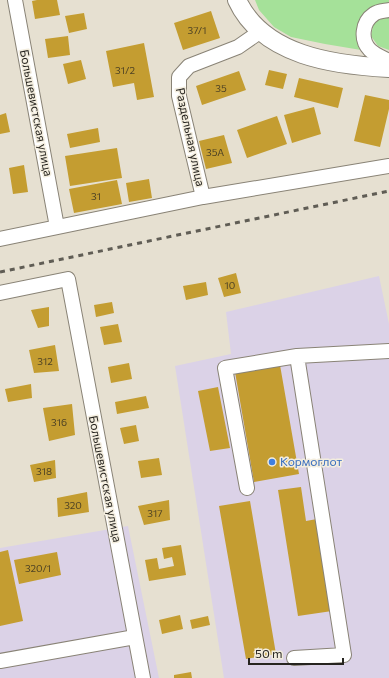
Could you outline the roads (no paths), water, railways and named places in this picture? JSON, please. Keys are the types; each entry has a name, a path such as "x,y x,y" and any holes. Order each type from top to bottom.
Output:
{"main road":[{"path":"238,1 250,20 261,31 281,45 301,54 328,61 365,67 389,68"},
{"path":"365,67 389,79"}],"street":[{"name":"Большевистская улица","path":"15,0 57,227"},
{"path":"389,10 377,13 369,18 363,36 369,50 389,61"},
{"name":"Раздельная улица","path":"203,197 179,96 179,77 189,66 238,47 261,31"},
{"name":"Раздельная улица","path":"0,239 203,197 389,166"},
{"name":"Большевистская улица","path":"0,292 68,279 143,678"},
{"path":"247,488 225,368 297,356 389,351"},
{"path":"294,658 344,655 297,356"},
{"path":"0,661 135,637"}],"railway":[{"path":"0,272 389,191"}],"place":[{"name":"Кормоглот","path":"272,462"}]}
